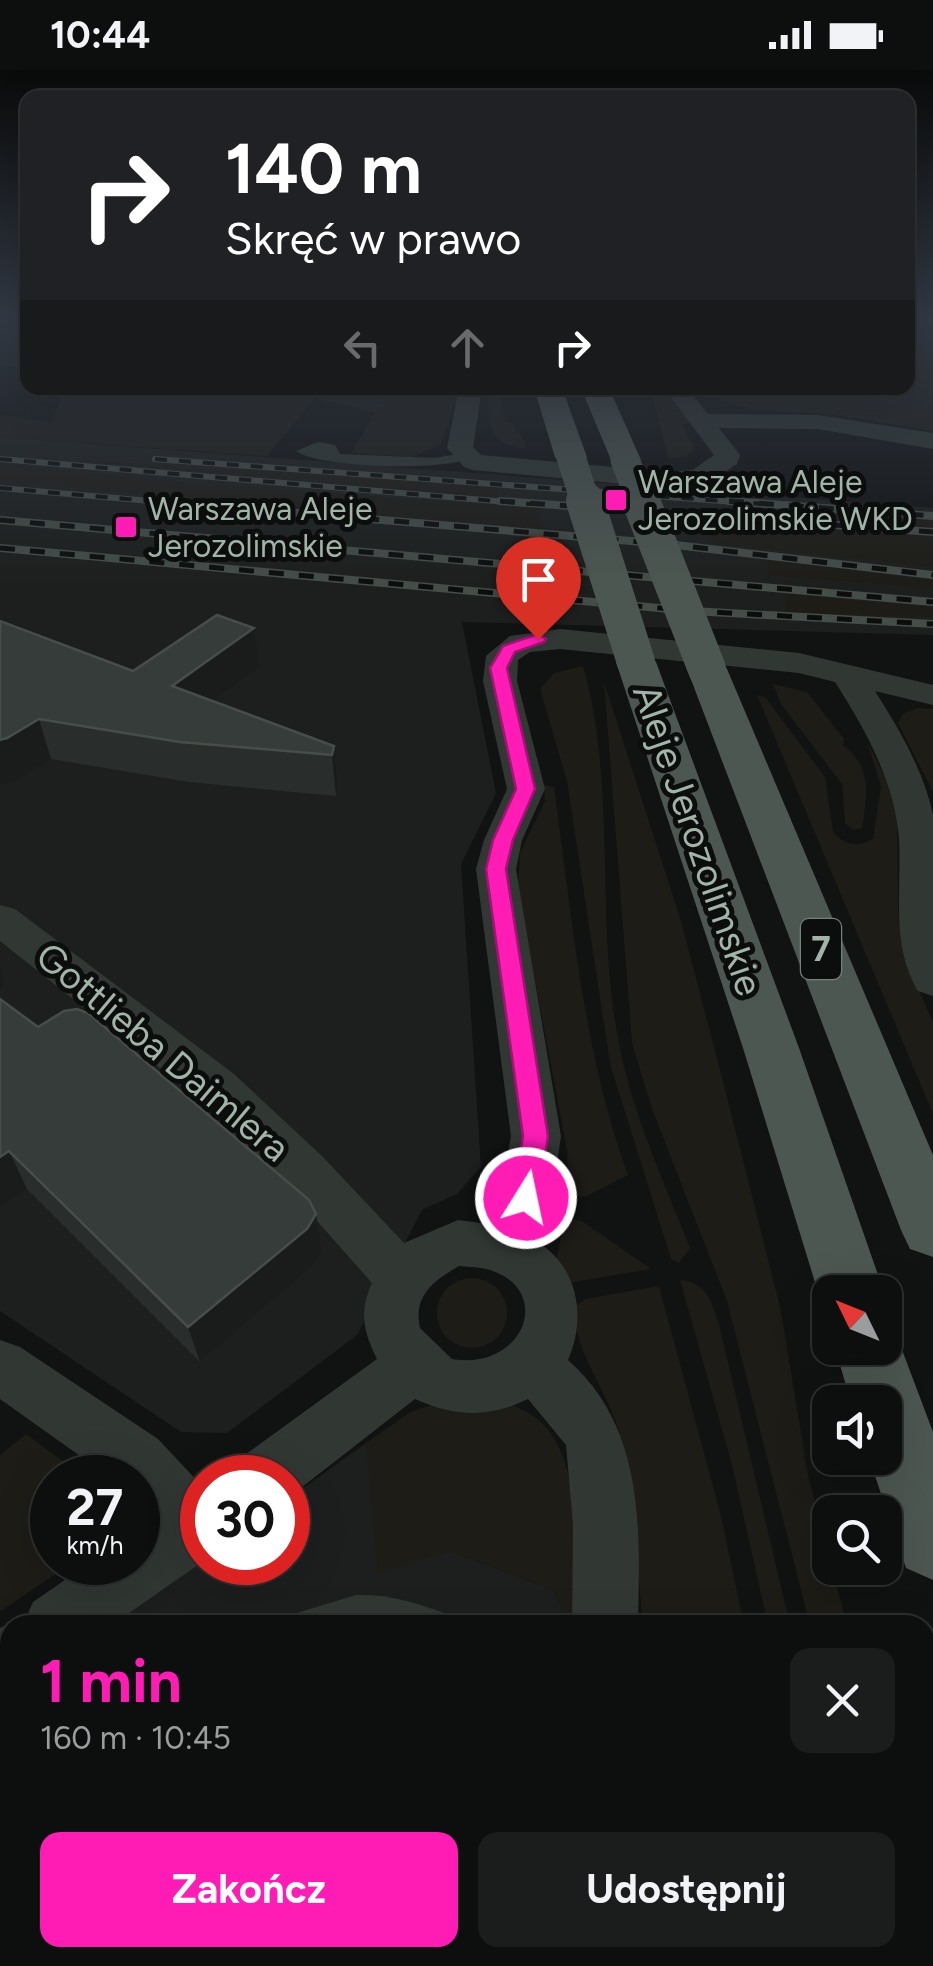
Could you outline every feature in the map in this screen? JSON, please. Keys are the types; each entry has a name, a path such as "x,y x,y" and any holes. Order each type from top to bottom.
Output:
{"main road":[{"name":"Aleje Jerozolimskie","path":"555,408 636,662 845,1275"},
{"name":"Aleje Jerozolimskie","path":"603,408 933,1230"},
{"path":"875,1365 933,1541"}],"street":[{"path":"466,408 460,444 465,457 499,467 690,479 715,472 727,460 723,446 691,408"},
{"path":"700,421 818,422 933,441"},
{"path":"504,1248 526,1198 536,1136 496,869 503,840 526,789 500,681 502,656 520,644 560,639 778,660 933,695"},
{"path":"848,674 882,729 911,798 918,838 919,930 933,980"},
{"name":"Gottlieba Daimlera","path":"0,919 217,1086 402,1278"},
{"path":"481,1242 504,1248 525,1260 541,1277 552,1298 554,1322 547,1344 532,1364 512,1379 487,1388 460,1388 435,1380 414,1366 398,1346 391,1324 392,1300 402,1278 416,1262 436,1250 481,1242"},
{"path":"532,1364 562,1392 591,1431 601,1493 605,1615"},
{"path":"0,1366 137,1460 180,1504"},
{"path":"295,1455 414,1366"},
{"path":"70,1615 180,1539"}],"lane":[{"path":"334,455 434,462 465,457"},
{"path":"331,1615 368,1608 394,1615"}],"shaded area":[{"path":"57,408 306,408 267,456 0,437 0,414 51,423"},
{"path":"378,408 453,408 441,445 411,457 351,453"},
{"path":"489,408 503,408 526,448 504,443 490,421"},
{"path":"656,408 680,408 690,423 681,424 695,449 686,456 670,459"},
{"path":"751,408 933,408 933,431 831,414"},
{"path":"0,437 933,508 933,635 462,622 496,793 461,864 481,1167 457,1194 422,1210 357,1335 227,1433 181,1432 0,1311"},
{"path":"32,457 498,485 497,498"},
{"path":"0,464 184,483 538,508 543,530 0,481"},
{"path":"729,502 933,520 933,529 727,517"},
{"path":"704,523 933,536 933,567 712,543"},
{"path":"768,559 933,581 933,588 767,575"},
{"path":"787,594 933,608 933,617 786,613"},
{"path":"583,666 600,756 611,993 618,1038 639,1118 690,1248 679,1263 671,1259 610,1064 567,781 542,696 541,688 554,673"},
{"path":"604,682 681,921 781,1311 813,1495 812,1585 837,1585 844,1615 807,1615 727,1301 652,1109 632,1043"},
{"path":"773,684 807,692 859,763 866,782 862,828 853,830 845,823 842,784 781,704"},
{"path":"757,695 765,697 825,777 833,831 841,840 856,844 873,839 881,787 868,743 897,800 898,912 906,962 933,1022 933,1114"},
{"path":"917,708 933,709 933,792 898,723 903,714"},
{"path":"544,785 554,787 590,1032 628,1175 585,1197 568,1194 567,1150 518,890 520,853 545,801"},
{"path":"565,1218 582,1221 651,1269 567,1283 557,1257"},
{"path":"472,1278 497,1288 507,1313 497,1338 472,1348 447,1338 437,1313 447,1288"},
{"path":"680,1280 702,1289 719,1324 788,1615 766,1615 732,1465"},
{"path":"659,1286 721,1516 742,1615 642,1615 626,1459 616,1421 575,1325 573,1308 585,1299"},
{"path":"435,1404 504,1404 537,1419 555,1439 566,1465 575,1525 575,1610 570,1615 557,1615 564,1611 553,1590 451,1551 378,1573 366,1443 410,1412"},
{"path":"26,1434 54,1455 30,1455 30,1585 39,1585 0,1612 0,1455"},
{"path":"366,1443 370,1461 451,1551 553,1590 564,1611 557,1615 125,1615 180,1576 180,1585 310,1585 310,1483"}],"building":[{"path":"217,615 254,628 172,686 334,746 332,755 180,742 39,719 0,740 0,621 133,671"},
{"path":"0,999 38,1027 64,1011 77,1009 88,1013 309,1200 316,1214 307,1229 188,1327 9,1151 0,1157"}],"railway":[{"path":"0,459 530,504"},
{"path":"155,459 763,504"},
{"path":"0,488 185,504"},
{"path":"155,501 667,544 933,575"},
{"path":"500,501 933,532"},
{"path":"729,501 933,516"},
{"path":"0,520 933,602"},
{"path":"0,548 692,611 933,624"}],"place":[{"name":"Warszawa Aleje Jerozolimskie WKD","path":"616,500"},
{"name":"Warszawa Aleje Jerozolimskie","path":"126,527"}],"route":[{"path":"526,1198 536,1136 502,930 496,869 503,840 526,789 498,668 509,649 538,639"}]}
